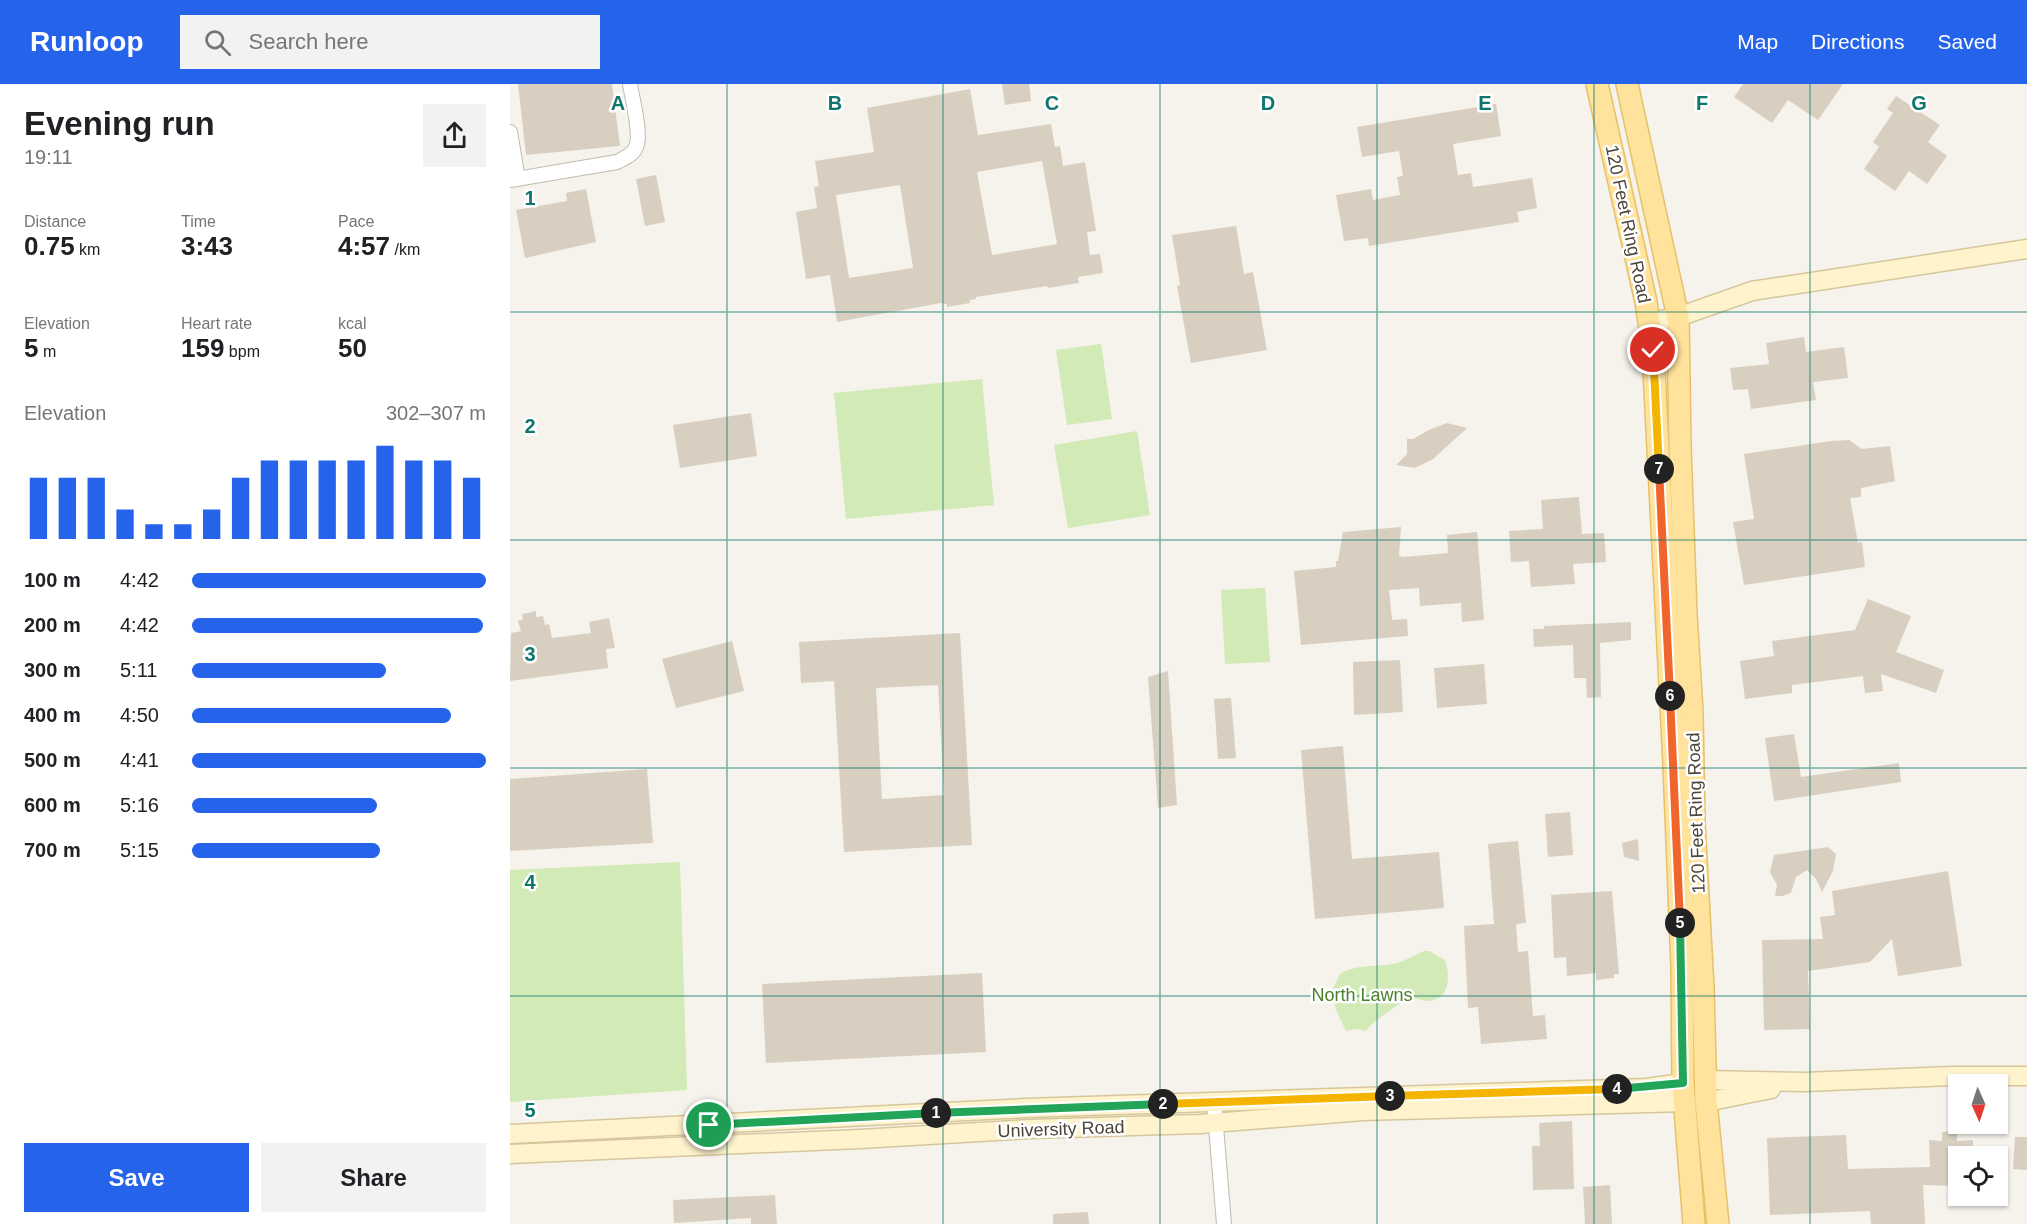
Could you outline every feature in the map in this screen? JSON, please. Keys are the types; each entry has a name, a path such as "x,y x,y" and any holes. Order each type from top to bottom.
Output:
{"main road":[{"name":"120 Feet Ring Road","path":"1597,84 1649,322 1657,422 1673,753 1682,967 1683,1093 1694,1224"},
{"name":"120 Feet Ring Road","path":"1627,84 1678,317 1680,446 1706,1102"},
{"path":"1683,1093 1706,1080"},
{"path":"1683,1093 1706,1102 1718,1224"}],"street":[{"path":"510,132 514,180 617,162 629,156 636,148 638,138 630,84"},
{"path":"1649,322 1678,317 1752,291 2027,249"},
{"path":"1706,1080 1805,1082 1951,1076 2027,1076"},
{"path":"1706,1102 1805,1082"},
{"name":"University Road","path":"510,1134 1026,1108 1624,1089 1683,1093"},
{"name":"University Road","path":"510,1154 860,1139 1030,1129 1216,1123 1363,1111 1683,1093"},
{"path":"1214,1102 1224,1224"}],"green space":[{"path":"1101,344 1112,419 1067,425 1056,350"},
{"path":"982,379 994,505 846,519 834,393"},
{"path":"1137,431 1150,515 1068,528 1054,445"},
{"path":"1265,588 1270,662 1225,664 1221,590"},
{"path":"680,862 687,1090 510,1102 510,870"},
{"name":"North Lawns","path":"1429,951 1445,960 1448,979 1445,991 1436,999 1429,1001 1416,998 1406,1001 1380,1017 1366,1031 1355,1029 1346,1031 1336,1010 1332,991 1340,974 1359,967 1397,963"}],"building":[{"path":"518,84 612,84 620,146 526,155"},
{"path":"1002,84 1029,84 1031,101 1005,105"},
{"path":"1743,84 1843,84 1818,120 1788,100 1772,123 1734,97"},
{"path":"970,89 978,135 1051,124 1055,147 1060,146 1063,166 1085,162 1096,231 1087,232 1090,255 1100,254 1103,273 1078,277 1079,283 976,297 970,300 970,303 947,307 947,304 941,303 837,322 830,275 806,279 796,212 817,208 814,187 819,186 815,161 874,152 867,108","holes":["1042,161 1057,244 992,255 977,172","900,185 913,268 849,278 836,195"]},
{"path":"1896,96 1940,125 1928,142 1947,156 1927,184 1909,171 1895,191 1864,169 1879,147 1873,142 1893,113 1887,109"},
{"path":"1496,104 1501,136 1453,144 1458,175 1471,173 1473,187 1532,178 1537,208 1517,212 1519,222 1369,246 1368,238 1344,241 1336,195 1371,189 1373,200 1400,195 1397,177 1403,176 1399,151 1362,157 1357,127"},
{"path":"656,175 665,222 645,226 636,179"},
{"path":"586,189 596,242 525,258 516,210 567,201 566,193"},
{"path":"1236,226 1244,274 1253,272 1267,350 1191,363 1177,286 1180,285 1172,235"},
{"path":"1804,337 1806,352 1844,347 1848,378 1813,382 1816,400 1751,409 1748,389 1733,390 1730,368 1769,364 1766,343"},
{"path":"751,413 757,456 680,468 673,425"},
{"path":"1447,423 1467,428 1433,459 1415,468 1396,465 1407,454 1407,439 1413,439"},
{"path":"1849,440 1862,449 1890,446 1895,481 1861,488 1861,497 1850,498 1858,543 1862,542 1865,567 1744,585 1733,522 1754,519 1744,454"},
{"path":"1579,497 1582,534 1604,533 1606,562 1573,564 1575,584 1531,587 1529,561 1511,562 1509,531 1543,529 1541,500"},
{"path":"1401,527 1399,556 1404,557 1448,553 1447,535 1477,532 1484,620 1462,622 1461,603 1420,606 1419,588 1389,590 1392,620 1407,619 1408,636 1301,645 1294,571 1336,567 1343,532"},
{"path":"1868,599 1911,616 1896,652 1944,670 1936,693 1881,674 1883,691 1865,693 1863,676 1792,685 1792,693 1745,699 1740,661 1774,656 1772,641 1855,630"},
{"path":"536,611 536,617 543,616 545,625 549,624 552,638 591,633 589,622 609,618 615,648 606,649 608,668 510,681 511,633 521,631 518,621 523,619 522,614"},
{"path":"1631,622 1631,640 1600,643 1601,697 1587,698 1586,678 1574,678 1573,645 1534,647 1533,629 1544,629 1544,626"},
{"path":"960,633 972,845 844,852 834,681 801,683 799,642","holes":["938,685 944,795 882,799 876,688"]},
{"path":"732,641 744,691 676,708 662,659"},
{"path":"1400,660 1403,712 1354,715 1353,662"},
{"path":"1484,664 1487,704 1437,708 1434,668"},
{"path":"1168,671 1177,805 1158,808 1148,677"},
{"path":"1231,698 1236,758 1218,759 1214,699"},
{"path":"1794,734 1801,777 1899,763 1901,782 1774,801 1765,738"},
{"path":"1343,746 1352,859 1439,852 1444,908 1315,919 1301,750"},
{"path":"647,769 653,843 510,851 510,779"},
{"path":"1570,812 1573,855 1548,857 1545,814"},
{"path":"1638,839 1639,861 1624,857 1622,843"},
{"path":"1518,841 1526,923 1516,924 1518,952 1528,951 1533,1016 1545,1015 1547,1039 1481,1044 1478,1007 1468,1008 1464,926 1494,924 1488,844"},
{"path":"1828,847 1836,854 1833,871 1822,892 1816,879 1807,870 1796,877 1791,893 1775,896 1777,885 1770,872 1774,855"},
{"path":"1948,871 1962,966 1898,976 1892,939 1870,962 1808,971 1810,1029 1764,1030 1762,940 1823,939 1820,917 1835,915 1832,891"},
{"path":"1612,891 1619,974 1614,974 1614,978 1596,980 1596,973 1567,976 1566,957 1554,958 1551,895"},
{"path":"982,973 986,1052 766,1063 762,984"},
{"path":"1572,1121 1574,1189 1533,1190 1532,1146 1540,1146 1539,1123"},
{"path":"1942,1132 1957,1134 1957,1141 1973,1140 1973,1146 1948,1146 1948,1186 1923,1185 1925,1224 1871,1224 1870,1211 1770,1215 1767,1138 1846,1135 1848,1169 1930,1167 1929,1140 1942,1141"},
{"path":"2015,1137 2027,1137 2027,1170 2013,1169"},
{"path":"1610,1185 1612,1224 1585,1224 1583,1187"},
{"path":"775,1195 777,1224 751,1224 751,1218 674,1223 673,1200"},
{"path":"1088,1212 1089,1224 1053,1224 1053,1214"}],"route":[{"path":"709,1125 1026,1108 1624,1089 1683,1083 1678,868 1653,350"}]}
